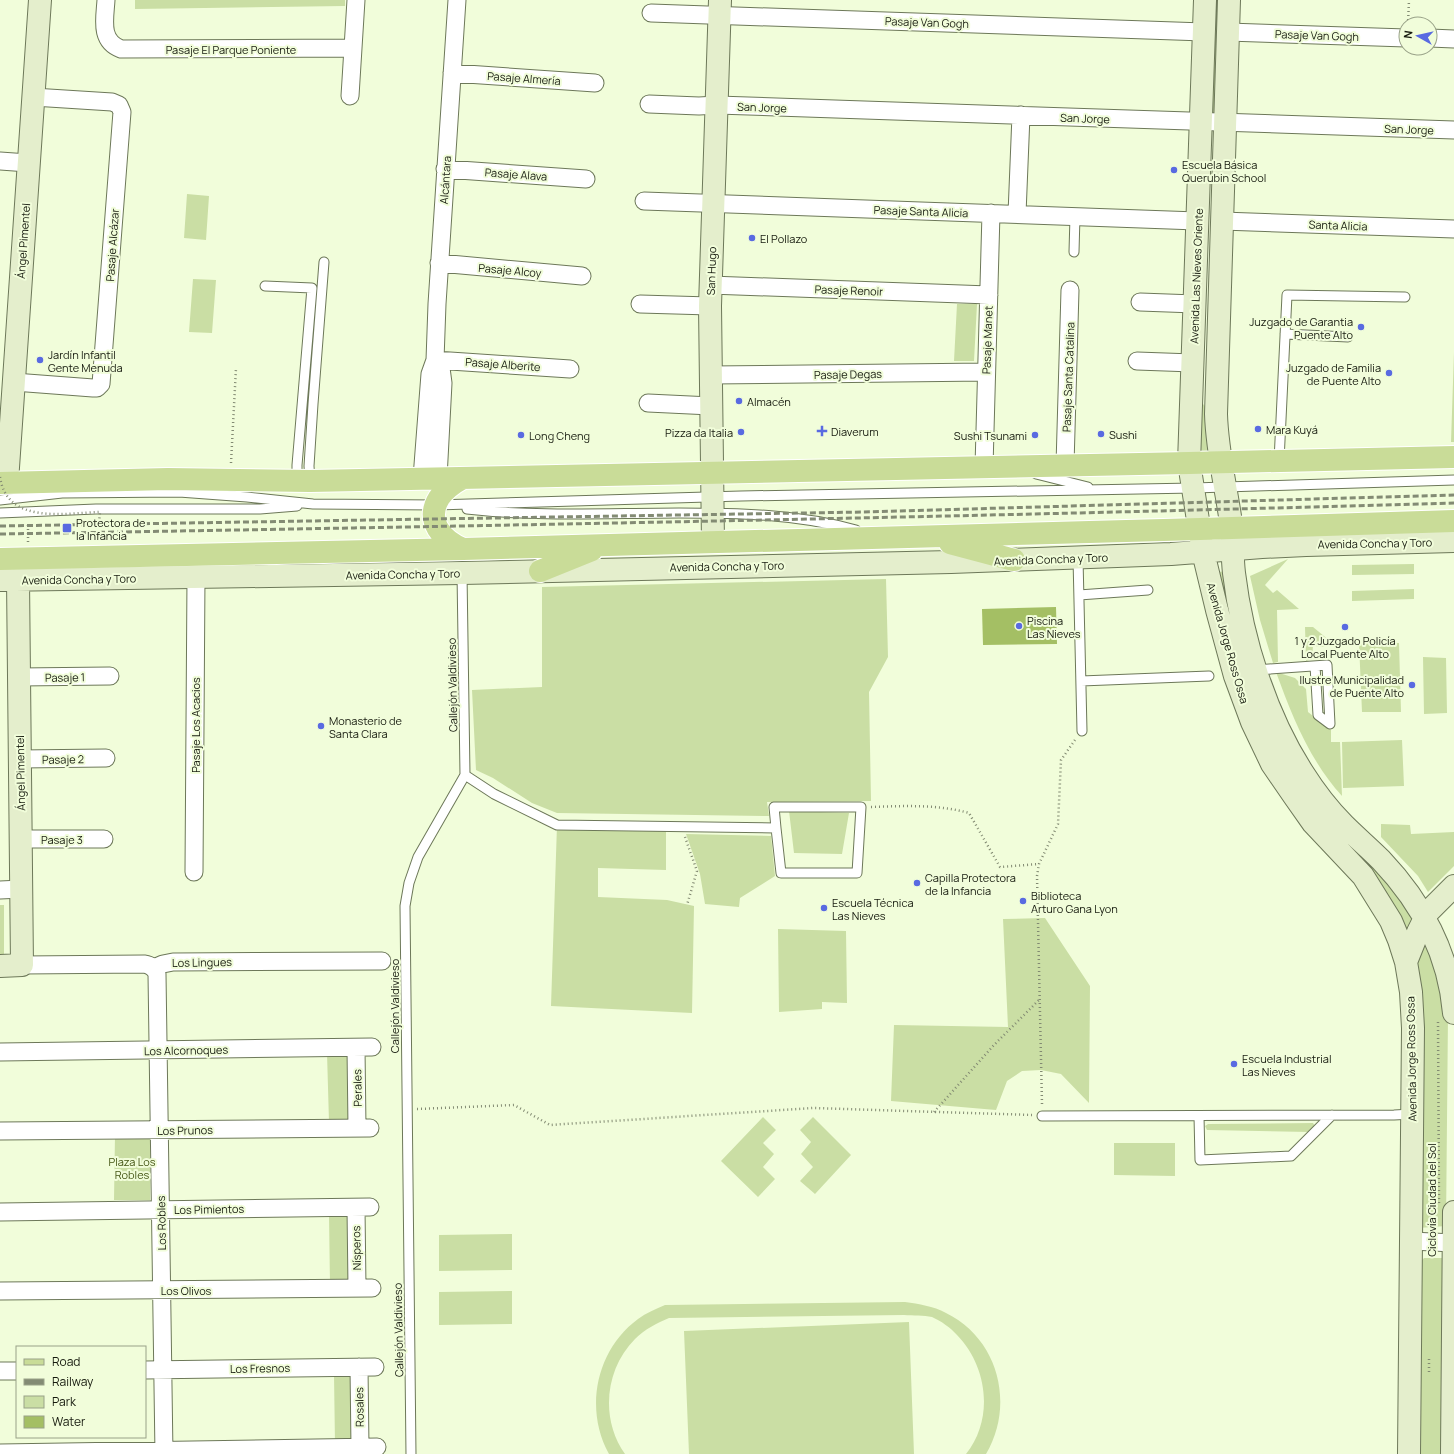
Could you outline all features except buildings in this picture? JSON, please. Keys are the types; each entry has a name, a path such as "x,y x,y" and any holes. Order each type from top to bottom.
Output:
{"main road":[{"path":"2,485 168,479 304,480 463,478 1454,456"},
{"path":"463,478 446,490 440,497 436,505 434,515 435,524 439,531 450,542 463,548"},
{"name":"Avenida Concha y Toro","path":"0,559 1200,529 1232,539 1454,521"},
{"path":"926,536 1014,560"},
{"path":"540,571 607,544"}],"street":[{"name":"Ángel Pimentel","path":"2,485 14,382 40,0"},
{"name":"Pasaje El Parque Poniente","path":"106,0 105,33 110,43 115,47 126,49 353,48"},
{"path":"350,96 356,0"},
{"name":"Alcántara","path":"430,478 442,382 441,368 435,360 439,263 457,0"},
{"name":"Avenida Las Nieves Oriente","path":"1203,552 1189,463 1205,0"},
{"path":"1229,0 1216,420 1218,447 1226,488 1232,539"},
{"name":"Pasaje Van Gogh","path":"651,13 720,7 1204,32"},
{"name":"San Hugo","path":"713,542 710,406 710,296 720,7"},
{"name":"Pasaje Van Gogh","path":"1228,32 1398,38"},
{"path":"1438,38 1454,39"},
{"name":"Pasaje Almería","path":"452,73 595,83"},
{"name":"Pasaje Alcázar","path":"14,382 93,388 97,388 101,384 121,120 121,108 116,103 33,97"},
{"name":"San Jorge","path":"649,104 1454,130"},
{"path":"1017,214 1021,116"},
{"path":"0,161 28,163"},
{"name":"Pasaje Alava","path":"445,169 586,179"},
{"name":"Pasaje Santa Alicia","path":"644,201 1197,221"},
{"name":"Pasaje Manet","path":"984,467 991,213"},
{"name":"Santa Alicia","path":"1222,221 1454,229"},
{"name":"Pasaje Alcoy","path":"439,263 582,276"},
{"name":"Pasaje Santa Catalina","path":"1065,465 1070,290"},
{"name":"Pasaje Renoir","path":"640,304 710,296 989,295"},
{"path":"1140,302 1195,304"},
{"path":"1137,361 1193,356 1218,350"},
{"name":"Pasaje Alberite","path":"435,360 570,369"},
{"name":"Pasaje Degas","path":"710,375 986,372"},
{"path":"648,403 710,406"},
{"name":"Avenida Concha y Toro","path":"9,580 462,573 1078,558 1203,552 1232,539 1306,545 1454,541"},
{"name":"Avenida Jorge Ross Ossa","path":"1232,539 1234,574 1248,645 1267,700 1280,730 1290,751 1312,786 1344,825 1393,873 1425,918 1436,939 1447,970 1449,1014"},
{"name":"Avenida Jorge Ross Ossa","path":"1203,552 1235,676 1252,722 1272,764 1313,823 1362,876 1391,921 1406,962 1411,992 1413,1028 1409,1454"},
{"name":"Pasaje Los Acacios","path":"194,872 196,577"},
{"name":"Ángel Pimentel","path":"9,580 19,677 22,965"},
{"name":"Pasaje 1","path":"19,677 110,676"},
{"name":"Pasaje 2","path":"20,759 106,758"},
{"name":"Pasaje 3","path":"21,839 104,839"},
{"path":"1406,962 1428,912 1454,886"},
{"path":"0,890 21,889"},
{"path":"1449,1014 1454,952"},
{"name":"Los Lingues","path":"0,966 144,964 154,968 173,962 382,961"},
{"name":"Los Robles","path":"154,968 157,974 159,1050 164,1452"},
{"name":"Los Alcornoques","path":"0,1052 364,1048"},
{"name":"Perales","path":"364,1048 364,1128"},
{"name":"Los Prunos","path":"0,1131 364,1128"},
{"name":"Los Pimientos","path":"0,1212 363,1208"},
{"name":"Nísperos","path":"363,1208 364,1288"},
{"path":"1446,1211 1454,1243 1452,1454"},
{"path":"1411,1241 1454,1243"},
{"name":"Los Olivos","path":"0,1291 364,1288"},
{"name":"Los Fresnos","path":"146,1370 367,1367"},
{"name":"Rosales","path":"164,1452 368,1448 367,1367"},
{"path":"0,1372 16,1371"},
{"path":"0,1453 164,1452"}],"lane":[{"path":"1074,252 1075,216"},
{"path":"304,480 309,466 324,262"},
{"path":"265,286 312,288 297,465 304,480"},
{"path":"1279,461 1287,295 1405,296"},
{"path":"1285,334 1348,337"},
{"path":"1007,466 1101,490"},
{"path":"436,505 493,512 519,513 1101,490 1226,488 1454,480"},
{"path":"2,485 62,493 179,492 313,504 713,505 756,514 792,517 834,525 881,537"},
{"path":"0,513 90,509 260,509 313,504"},
{"path":"1078,558 1082,730"},
{"name":"Callejón Valdivieso","path":"411,1454 405,906 409,883 418,857 465,775 462,573"},
{"path":"1079,595 1148,590"},
{"path":"1256,670 1327,665 1330,724 1318,715 1315,666"},
{"path":"1081,681 1209,676"},
{"path":"465,775 494,794 557,825 680,825 776,828"},
{"path":"774,807 861,807 857,873 781,873 776,828 774,807"},
{"path":"1042,1116 1412,1114"},
{"path":"1199,1116 1200,1160 1291,1156 1332,1115"}],"path":[{"path":"1408,16 1409,0"},
{"path":"230,480 236,368"},
{"path":"2,485 6,494 15,504 30,512 45,514 100,512 99,523"},
{"path":"28,535 29,528"},
{"path":"407,1110 514,1105 550,1125 813,1108 1042,1116 1037,876 1039,864 1058,824 1061,760 1082,730"},
{"path":"861,807 915,805 954,809 969,813 1000,867 1039,864"},
{"path":"680,825 697,870 687,905"},
{"path":"933,1112 994,1045 1040,999"},
{"name":"Ciclovía Ciudad del Sol","path":"1446,1211 1449,1014"}],"green space":[{"path":"135,0 345,0 345,6 135,9"},
{"path":"1214,0 1223,0 1220,117 1210,117"},
{"path":"187,194 209,196 206,240 184,238"},
{"path":"193,279 216,280 212,333 189,332"},
{"path":"957,304 977,304 974,361 954,361"},
{"path":"1454,352 1454,442 1451,442"},
{"path":"1202,403 1209,410 1212,456 1197,457"},
{"path":"1288,559 1265,585 1273,593 1277,590 1299,609 1277,610 1278,662 1273,663 1260,620 1250,576"},
{"path":"1414,564 1414,574 1352,575 1352,565"},
{"path":"1228,571 1258,690 1372,860 1424,927 1448,1014 1446,1226 1418,1228 1411,952 1263,727 1217,572"},
{"path":"886,579 888,657 869,692 871,801 767,802 769,816 557,813 532,803 493,778 476,770 472,690 542,687 542,587"},
{"path":"1414,589 1414,599 1352,601 1352,591"},
{"path":"1305,627 1313,627 1330,641 1330,647 1313,646 1312,659 1306,661"},
{"path":"1359,643 1399,643 1401,712 1362,712"},
{"path":"1423,657 1446,658 1447,713 1424,714"},
{"path":"1276,672 1295,678 1306,689 1308,712 1331,730 1331,742 1340,742 1342,796 1320,768 1311,753 1295,721"},
{"path":"1402,740 1404,786 1343,788 1342,742"},
{"path":"789,811 849,813 842,854 794,853"},
{"path":"1381,824 1410,825 1411,834 1454,832 1454,866 1428,892 1418,876 1381,837"},
{"path":"557,825 666,826 666,870 598,868 598,897 667,900 694,906 692,1013 551,1006"},
{"path":"686,834 771,836 775,876 740,898 739,907 705,904 700,874"},
{"path":"0,905 4,905 4,960 0,960"},
{"path":"1045,918 1090,986 1089,1103 1061,1074 1041,1070 1022,1071 1007,1081 996,1110 891,1101 894,1025 1008,1027 1003,919"},
{"path":"778,929 846,931 847,1003 822,1002 822,1009 779,1012"},
{"path":"327,1053 349,1053 350,1122 329,1122"},
{"path":"763,1117 776,1130 763,1143 774,1154 763,1167 775,1179 758,1197 721,1161"},
{"path":"813,1117 851,1155 815,1194 800,1181 813,1167 801,1154 811,1142 800,1130"},
{"path":"1313,1123 1315,1126 1310,1132 1207,1130 1205,1126 1208,1124"},
{"name":"Plaza Los Robles","path":"150,1134 150,1200 114,1200 115,1135"},
{"path":"1114,1143 1175,1143 1175,1176 1114,1175"},
{"path":"351,1214 352,1283 330,1284 329,1215"},
{"path":"512,1234 512,1270 439,1271 439,1235"},
{"path":"1424,1258 1442,1258 1448,1264 1446,1454 1418,1454 1419,1264"},
{"path":"512,1291 512,1324 439,1325 439,1292"},
{"path":"905,1302 936,1309 946,1313 964,1325 979,1339 990,1356 997,1375 1000,1395 999,1415 995,1435 986,1454 966,1454 975,1440 981,1425 984,1409 984,1393 981,1377 967,1348 952,1330 932,1317 904,1315 669,1318 660,1322 647,1329 635,1339 625,1351 617,1365 612,1379 609,1395 609,1410 617,1440 625,1454 609,1454 601,1437 597,1418 596,1400 598,1381 604,1363 612,1347 624,1332 638,1319 648,1313 665,1305"},
{"path":"909,1322 914,1454 689,1454 684,1331"},
{"path":"334,1375 356,1375 357,1444 335,1444"}],"water":[{"name":"Piscina Las Nieves","path":"1056,607 1057,644 983,645 982,609"}],"railway":[{"path":"0,526 864,512 1454,495"},
{"path":"0,534 727,521 1454,503"}],"place":[{"name":"Escuela Básica Querubin School","path":"1174,170"},
{"name":"El Pollazo","path":"752,238"},
{"name":"Juzgado de Garantia Puente Alto","path":"1361,327"},
{"name":"Jardín Infantil Gente Menuda","path":"40,360"},
{"name":"Juzgado de Familia de Puente Alto","path":"1389,373"},
{"name":"Almacén","path":"739,401"},
{"name":"Mara Kuyá","path":"1258,429"},
{"name":"Diaverum","path":"822,431"},
{"name":"Pizza da Italia","path":"741,432"},
{"name":"Sushi","path":"1101,434"},
{"name":"Long Cheng","path":"521,435"},
{"name":"Sushi Tsunami","path":"1035,435"},
{"name":"Protectora de la Infancia","path":"67,528"},
{"name":"Piscina Las Nieves","path":"1019,626"},
{"name":"1 y 2 Juzgado Policía Local Puente Alto","path":"1345,627"},
{"name":"Ilustre Municipalidad de Puente Alto","path":"1412,685"},
{"name":"Monasterio de Santa Clara","path":"321,726"},
{"name":"Capilla Protectora de la Infancia","path":"917,883"},
{"name":"Biblioteca Arturo Gana Lyon","path":"1023,901"},
{"name":"Escuela Técnica Las Nieves","path":"824,908"},
{"name":"Escuela Industrial Las Nieves","path":"1234,1064"}]}
